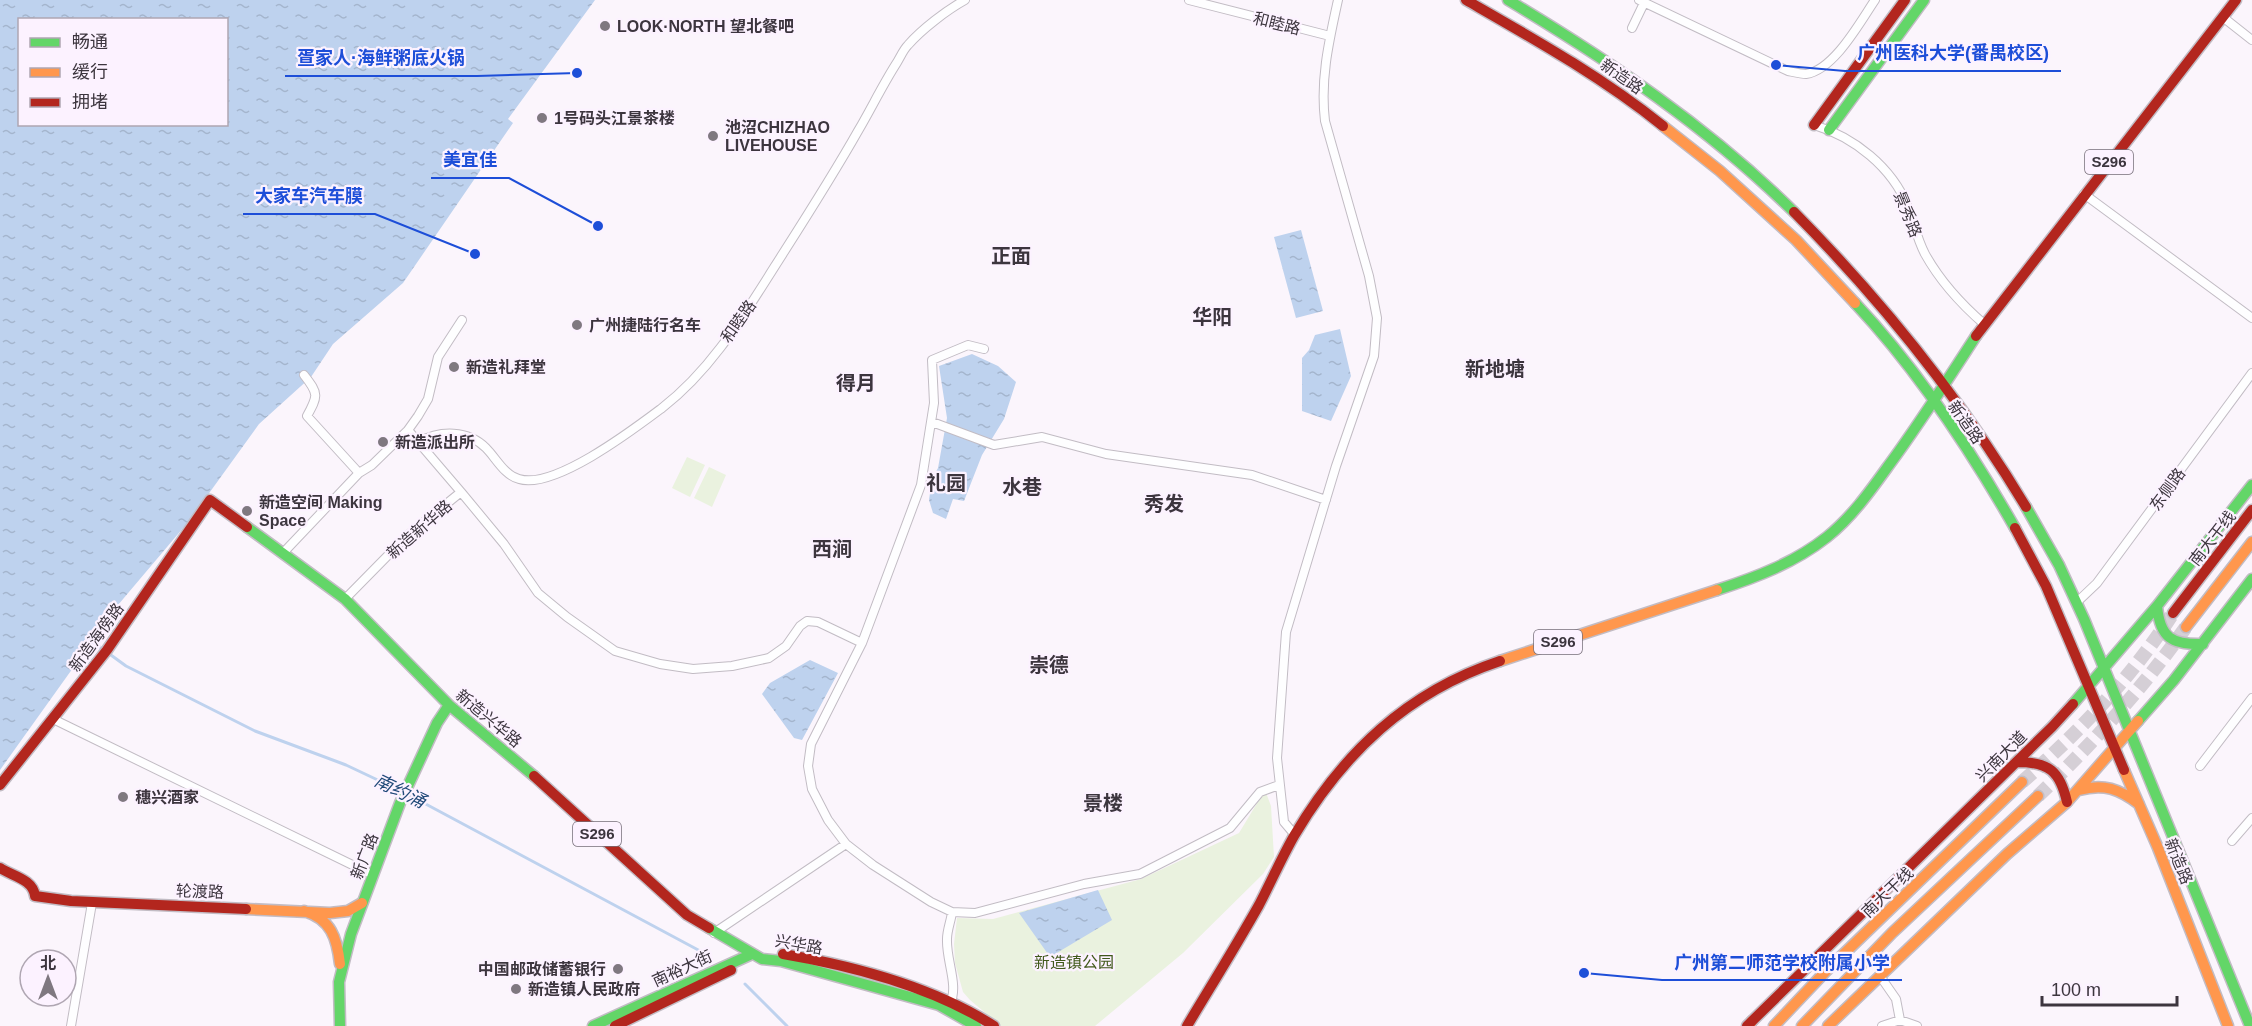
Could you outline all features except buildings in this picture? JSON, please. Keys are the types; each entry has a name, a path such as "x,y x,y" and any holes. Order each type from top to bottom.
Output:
{"main road":[{"name":"新造路","path":"1466,0 1531,35 1604,81 1719,168 1787,230 1820,264 1869,319 1933,401 1987,480 2041,576 2139,805 2228,1026"},
{"name":"新造路","path":"1508,0 1622,70 1699,126 1741,161 1808,224 1850,268 1906,333 1945,384 2014,486 2077,602 2250,1026"},
{"path":"1814,125 1905,0"},
{"path":"1829,130 1924,0"},
{"name":"S296","path":"1187,1026 1259,903 1295,836 1325,790 1353,754 1392,718 1424,695 1458,677 1486,666 1746,581 1782,566 1813,548 1839,527 1853,513 1880,477 1945,384 1983,324 2236,0"},
{"name":"兴南大道","path":"1749,1024 2017,762 2104,670 2252,485"},
{"name":"新造兴华路","path":"210,500 345,599 449,705 531,773 687,915 714,933 757,956"},
{"name":"新造海傍路","path":"0,786 99,661 210,500"},
{"name":"南大干线","path":"2173,613 2252,510"},
{"name":"南大干线","path":"2186,627 2252,542"},
{"path":"2041,576 2052,575 2057,564"},
{"path":"1828,1026 2015,846 2079,790 2203,644 2252,579"},
{"path":"2157,606 2157,619 2166,636 2181,644 2203,644"},
{"name":"新广路","path":"339,1026 341,974 351,934 400,803 437,723 449,705"},
{"path":"2017,762 2041,763 2052,770 2065,788 2067,802"},
{"name":"南大干线","path":"1774,1026 1826,971 2022,782"},
{"path":"2079,790 2091,786 2119,789 2139,805"},
{"name":"南大干线","path":"1802,1026 1892,933 2038,796"},
{"name":"轮渡路","path":"0,868 32,885 35,896 92,903 342,912 354,909 362,903"},
{"path":"304,911 321,917 333,930 338,942 341,974"},
{"name":"兴华路","path":"757,956 950,1004 994,1026"},
{"name":"南裕大街","path":"593,1026 757,956"},
{"name":"南裕大街","path":"615,1026 757,956"},
{"name":"兴华路","path":"950,1004 976,1026"}],"street":[{"name":"和睦路","path":"419,442 432,434 447,433 467,436 484,446 505,470 519,479 534,479 565,472 607,447 663,407 697,378 736,327 815,203 907,45 953,7 965,0"},
{"name":"和睦路","path":"1189,0 1330,36"},
{"path":"1295,836 1284,822 1277,758 1286,632 1326,500 1374,356 1377,318 1369,276 1325,121 1323,99 1325,65 1338,0"},
{"path":"1632,28 1642,1 1788,71 1806,74 1822,69 1835,57 1875,0"},
{"path":"2224,18 2252,40"},
{"name":"景秀路","path":"1814,125 1856,144 1893,182 1908,207 1927,257 1952,292 1983,324"},
{"path":"2084,194 2252,318"},
{"path":"283,553 359,473 372,465 408,430 428,399 438,357 462,320"},
{"path":"984,349 968,345 933,360 934,403 921,484 862,643 811,744 808,766 812,789 828,820 846,844 906,887 952,912 975,913 1084,884 1140,874 1230,828 1260,792 1280,785"},
{"name":"东侧路","path":"2077,602 2097,584 2252,373"},
{"path":"304,375 316,393 316,399 307,416 359,473"},
{"path":"932,422 994,445 1042,437 1106,454 1252,475 1326,500"},
{"name":"新造新华路","path":"345,599 407,536 461,492 408,430"},
{"path":"461,492 504,544 538,593 615,651 660,664 693,669 732,666 769,658 786,646 800,626 807,621 818,622 862,643"},
{"path":"2200,766 2252,698"},
{"path":"53,719 373,875"},
{"path":"2232,841 2252,818"},
{"path":"714,933 846,844"},
{"path":"71,1026 92,903"},
{"path":"950,1004 954,987 948,965 947,939 952,912"},
{"path":"1880,976 1896,999 1900,1020"},
{"path":"1882,1026 1900,1020 1917,1026"}],"green space":[{"path":"687,457 705,465 690,497 672,488"},
{"path":"709,467 726,475 712,507 694,498"},
{"name":"新造镇公园","path":"1265,790 1271,806 1274,857 1263,874 1183,953 1095,1026 1001,1026 963,992 955,963 954,944 957,918 993,919 1141,879 1239,833"}],"water":[{"path":"0,0 595,0 508,119 513,123 403,283 333,344 311,377 259,424 189,521 118,605 0,770"},
{"path":"1301,230 1323,311 1296,318 1274,237"},
{"path":"1340,329 1351,376 1331,421 1302,411 1302,358 1309,350 1315,335"},
{"path":"972,354 998,366 1016,382 1004,419 982,455 964,501 953,499 946,519 933,513 929,500 932,479 938,468 947,418 939,366"},
{"path":"810,660 838,673 802,740 794,738 762,694 770,683"},
{"path":"1098,890 1112,920 1050,957 1019,913"}],"waterway":[{"name":"南约涌","path":"93,642 126,666 255,731 346,765 401,791"},
{"name":"南约涌","path":"407,794 702,952"},
{"name":"南约涌","path":"745,984 787,1026"}],"tunnel":[{"path":"2022,782 2104,703 2157,637 2173,613"},
{"path":"2038,796 2116,715 2186,627"}],"traffic: fast":[{"path":"1508,0 1584,47 1657,97 1728,152 1794,212"},
{"path":"1829,130 1924,0"},
{"path":"1855,303 1900,355 1942,411 2015,528"},
{"path":"1717,590 1788,562 1827,537 1845,521 1934,401 1976,336"},
{"path":"2073,704 2157,606 2252,485"},
{"path":"2026,507 2059,565 2084,619 2250,1026"},
{"path":"247,527 345,599 449,705"},
{"path":"2138,721 2174,680 2252,579"},
{"path":"2157,606 2161,626 2170,637 2183,643 2203,644"},
{"path":"340,1026 339,982 351,934 400,803 437,723 449,705 534,776"},
{"path":"709,928 762,959 781,961 939,1005 976,1026"},
{"path":"593,1026 752,954"}],"traffic: slow":[{"path":"1663,126 1720,171 1796,240 1855,303"},
{"path":"2186,627 2252,542"},
{"path":"1500,661 1717,590"},
{"path":"1828,1026 2007,854 2067,802 2138,721"},
{"path":"2124,770 2158,848 2228,1026"},
{"path":"1774,1026 1826,971 2022,782"},
{"path":"2079,790 2104,787 2118,791 2139,804"},
{"path":"1802,1026 1892,933 2038,796"},
{"path":"246,909 330,913 348,911 362,903"},
{"path":"304,911 321,919 331,931 337,946 340,964"},
{"path":"1749,1026 1752,1021"}],"traffic: jam":[{"path":"1466,0 1592,75 1663,126"},
{"path":"1814,125 1905,0"},
{"path":"1976,336 2236,0"},
{"path":"1794,212 1859,281 1919,353 1975,428 2026,507"},
{"path":"0,785 107,650 210,500 247,527"},
{"path":"2173,613 2252,510"},
{"path":"2015,528 2046,586 2124,770"},
{"path":"1187,1026 1259,905 1294,836 1313,806 1356,752 1380,729 1435,690 1466,674 1500,661"},
{"path":"1747,1026 2073,704"},
{"path":"2017,762 2037,764 2051,770 2061,783 2067,802"},
{"path":"534,776 687,915 709,928"},
{"path":"0,868 26,882 35,896 71,901 246,909"},
{"path":"783,954 865,972 919,989 970,1012 994,1026"},
{"path":"615,1026 731,970"}],"place":[{"name":"LOOK·NORTH 望北餐吧","path":"605,26"},
{"name":"广州医科大学(番禺校区)","path":"1776,65"},
{"name":"疍家人·海鲜粥底火锅","path":"577,73"},
{"name":"1号码头江景茶楼","path":"542,118"},
{"name":"池沼CHIZHAO LIVEHOUSE","path":"713,136"},
{"name":"美宜佳","path":"598,226"},
{"name":"大家车汽车膜","path":"475,254"},
{"name":"广州捷陆行名车","path":"577,325"},
{"name":"新造礼拜堂","path":"454,367"},
{"name":"新造派出所","path":"383,442"},
{"name":"新造空间 Making Space","path":"247,511"},
{"name":"穗兴酒家","path":"123,797"},
{"name":"中国邮政储蓄银行","path":"618,969"},
{"name":"广州第二师范学校附属小学","path":"1584,973"},
{"name":"新造镇人民政府","path":"516,989"}],"district":[{"name":"正面","path":"1011,256"},
{"name":"华阳","path":"1212,317"},
{"name":"新地塘","path":"1495,369"},
{"name":"得月","path":"856,383"},
{"name":"礼园","path":"946,483"},
{"name":"水巷","path":"1022,487"},
{"name":"秀发","path":"1164,504"},
{"name":"西涧","path":"832,549"},
{"name":"崇德","path":"1049,665"},
{"name":"景楼","path":"1103,803"}]}
